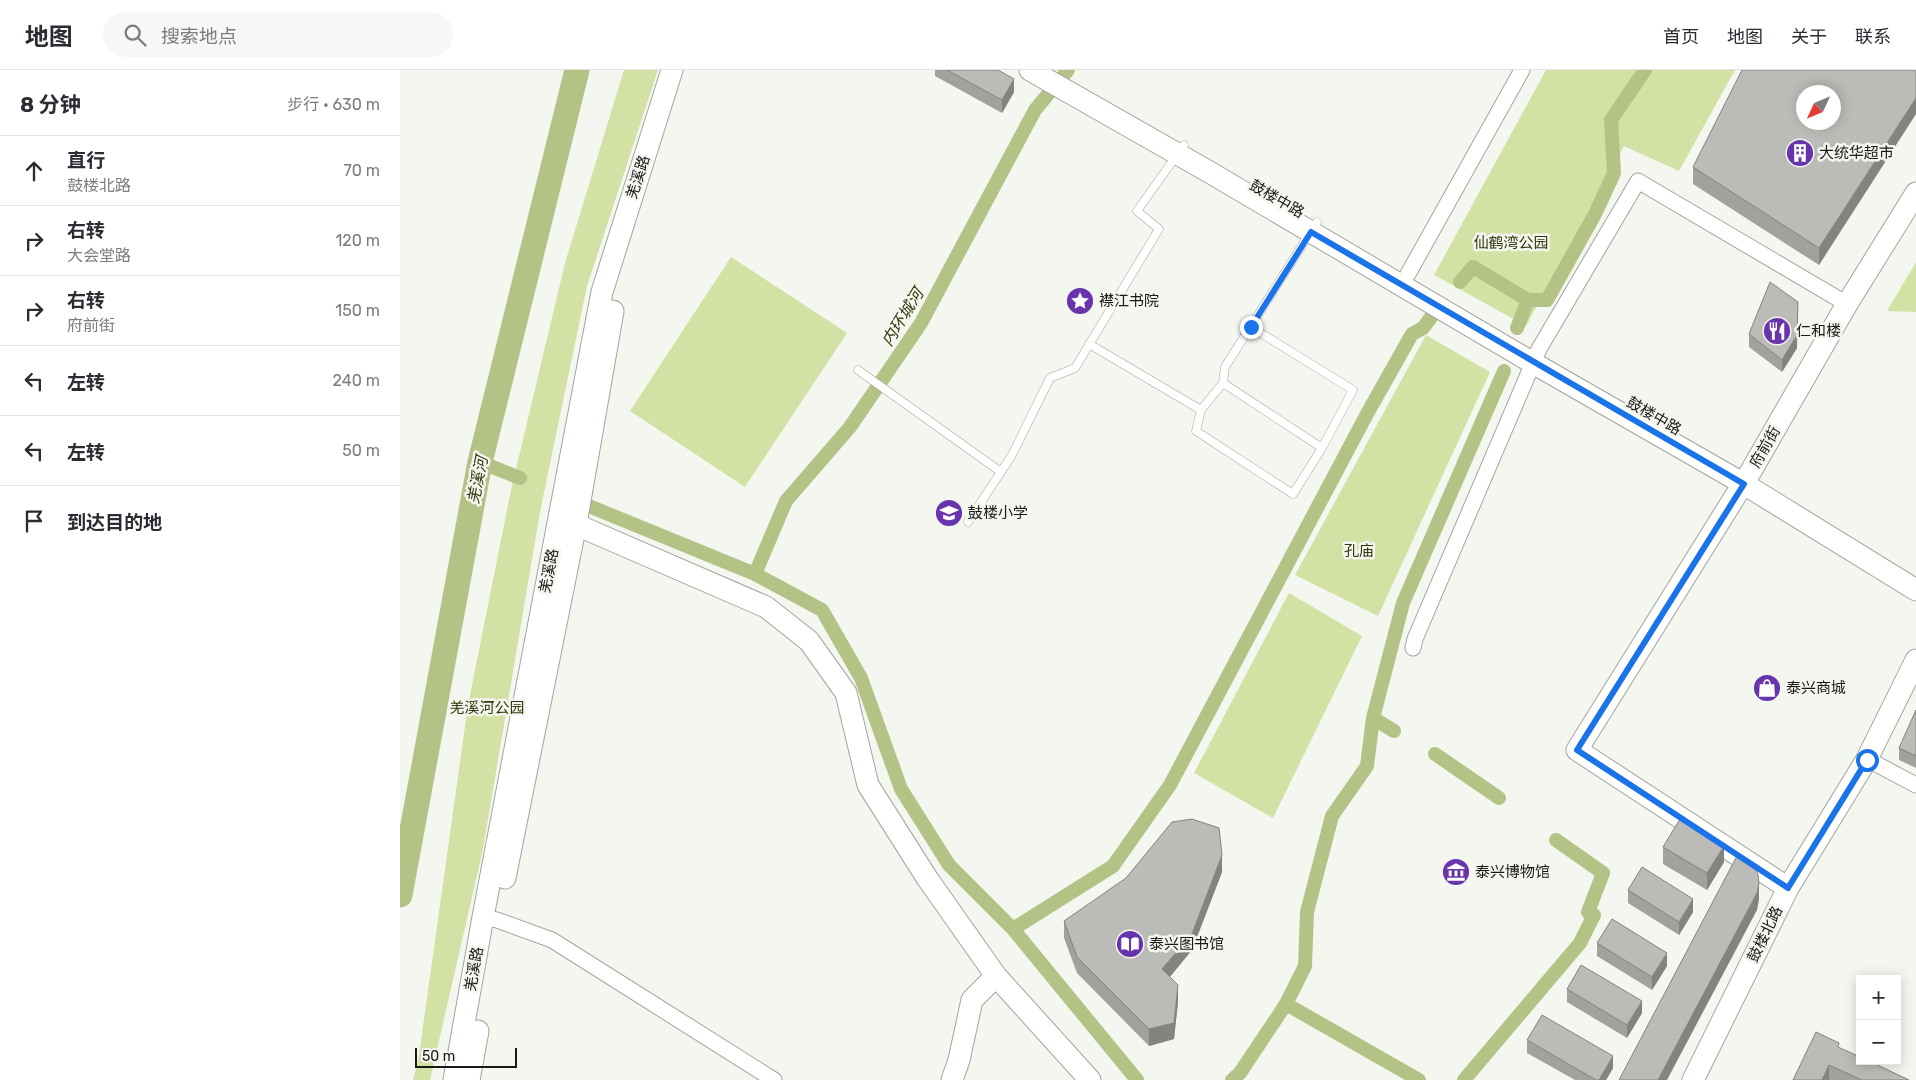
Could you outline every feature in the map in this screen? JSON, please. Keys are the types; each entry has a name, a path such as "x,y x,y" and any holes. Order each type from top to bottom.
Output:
{"street":[{"name":"羌溪路","path":"568,520 602,292 672,70"},
{"name":"羌溪路","path":"454,1080 490,918 568,520 615,295 687,70"},
{"name":"鼓楼中路","path":"1030,70 1056,78 1314,227 1432,286 1536,356 1916,574"},
{"path":"1408,274 1522,70"},
{"path":"1413,648 1415,639 1536,356 1638,181 1847,304"},
{"name":"府前街","path":"1788,888 1577,750 1748,478 1847,304 1916,193"},
{"path":"1314,227 1536,356"},
{"path":"1748,478 1916,590"},
{"path":"568,520 766,607 809,641 846,693 868,784 928,878 996,976 1090,1080"},
{"name":"鼓楼北路","path":"1693,1080 1788,888 1867,760 1916,660"},
{"path":"1867,760 1916,785"},
{"name":"羌溪路","path":"469,1080 490,918"},
{"path":"490,918 552,940 774,1080"},
{"path":"952,1080 959,1060 972,1000 996,976"}],"lane":[{"path":"968,522 1012,455 1050,378 1074,368 1159,229 1137,211 1180,150"},
{"path":"1251,327 1353,390 1322,448 1293,494 1196,430 1201,410 1223,384 1225,367 1314,227"},
{"path":"1089,344 1201,410"},
{"path":"858,370 1001,472"},
{"path":"1223,384 1322,448"}],"green space":[{"name":"羌溪河公园","path":"624,70 658,70 587,286 540,512 483,849 430,1080 413,1080 418,1062 468,705 511,490 565,263"},
{"name":"仙鹤湾公园","path":"1546,70 1735,70 1679,171 1624,146 1526,326 1434,275"},
{"path":"731,257 847,333 745,487 630,411"},
{"path":"1916,262 1916,312 1887,311"},
{"name":"孔庙","path":"1426,335 1490,372 1378,616 1295,575"},
{"path":"1289,593 1362,636 1273,818 1194,773"}],"building":[{"path":"947,70 998,70 1014,79 1002,100"},
{"name":"大统华超市","path":"1742,70 1916,70 1916,98 1819,248 1693,167"},
{"name":"仁和楼","path":"1770,282 1798,302 1797,335 1782,360 1749,334"},
{"path":"1916,710 1916,756 1899,748"},
{"name":"泰兴图书馆","path":"1192,819 1219,828 1222,855 1192,934 1162,969 1178,985 1174,1023 1149,1029 1077,957 1064,921 1126,878 1172,822"},
{"path":"1680,819 1724,846 1707,873 1663,847"},
{"path":"1738,854 1749,860 1758,874 1757,893 1658,1080 1619,1080"},
{"path":"1642,867 1693,899 1679,922 1628,890"},
{"path":"1612,919 1667,953 1652,977 1597,943"},
{"path":"1581,965 1642,1001 1627,1025 1567,989"},
{"path":"1542,1015 1613,1056 1599,1080 1527,1040"},
{"path":"1816,1032 1839,1043 1838,1047 1856,1055 1856,1065 1877,1065 1909,1080 1862,1080 1829,1065 1822,1080 1793,1080"}],"waterway":[{"name":"羌溪河","path":"400,895 480,462 577,70"},
{"name":"内环城河","path":"755,574 786,501 850,427 921,323 1035,110 1068,70"},
{"path":"1460,282 1473,267 1528,300 1547,300 1595,214 1614,173 1611,120 1645,70"},
{"path":"1517,328 1528,300"},
{"path":"1013,929 1113,866 1170,785 1368,412 1412,334 1423,328 1432,316"},
{"path":"1286,1004 1305,966 1307,912 1332,816 1367,766 1373,718 1403,603 1504,371"},
{"path":"480,462 520,478"},
{"path":"584,504 755,574 822,610 861,678 901,789 949,865 1013,929 1137,1080"},
{"path":"1373,718 1394,731"},
{"path":"1435,754 1499,798"},
{"path":"1464,1080 1580,943 1594,915 1588,912 1603,873 1556,840"},
{"path":"1232,1080 1240,1073 1286,1004 1419,1080"}],"place":[{"name":"大统华超市","path":"1800,153"},
{"name":"襟江书院","path":"1080,301"},
{"name":"仁和楼","path":"1777,331"},
{"name":"鼓楼小学","path":"949,513"},
{"name":"泰兴商城","path":"1767,688"},
{"name":"泰兴博物馆","path":"1456,872"},
{"name":"泰兴图书馆","path":"1130,944"}],"route":[{"path":"1251,327 1311,232 1744,484 1577,750 1788,888 1867,760"}]}
